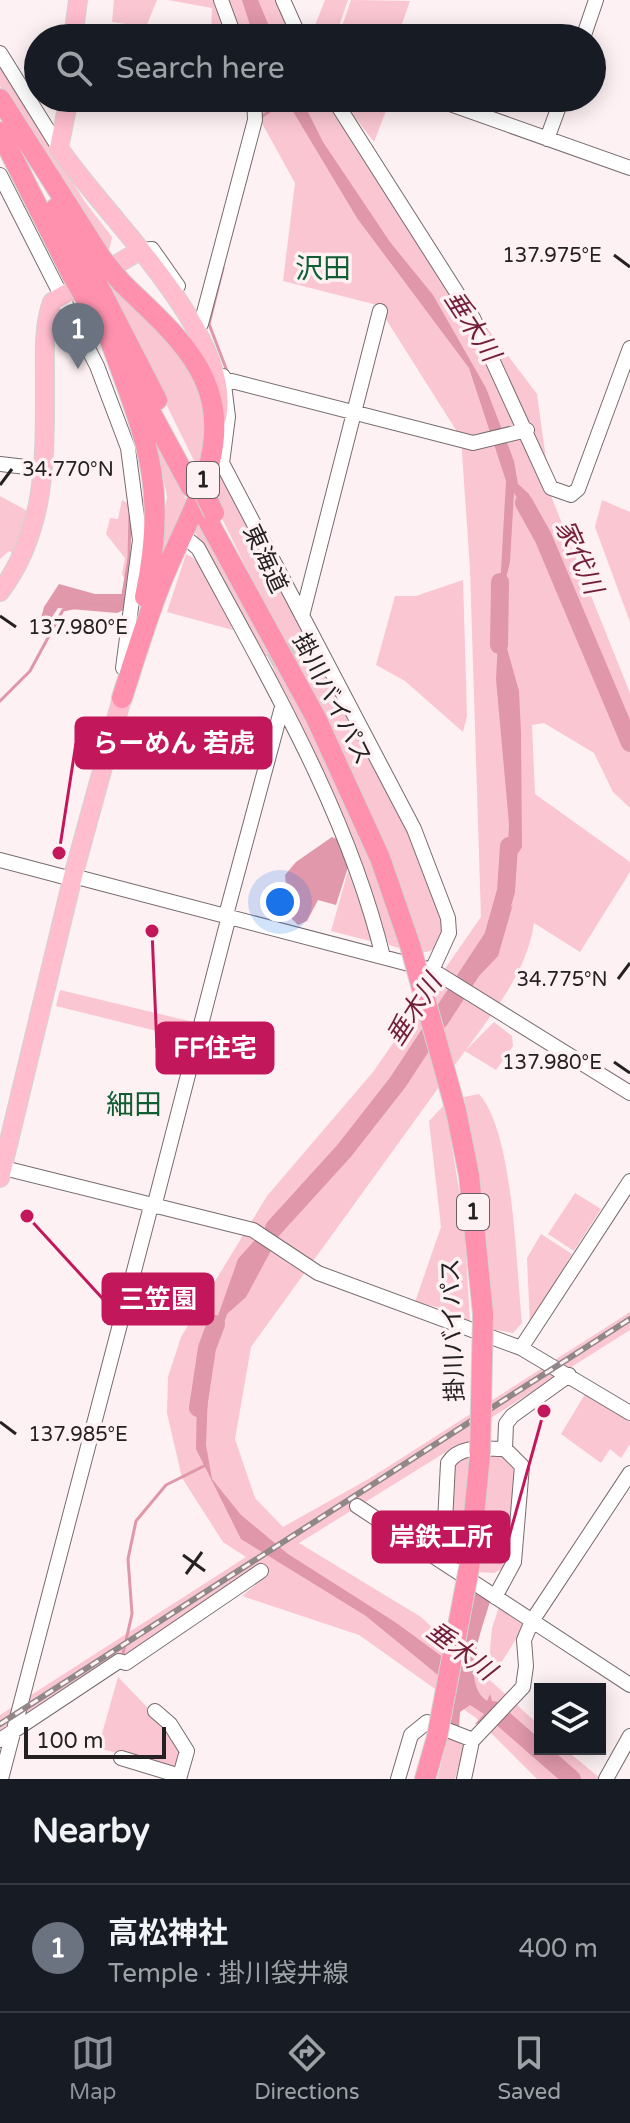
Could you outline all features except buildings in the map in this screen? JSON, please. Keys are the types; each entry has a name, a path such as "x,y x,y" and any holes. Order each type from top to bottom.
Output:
{"highway":[{"name":"東海道","path":"0,100 87,266 94,297 109,337 194,483"},
{"name":"東海道","path":"0,132 87,266"},
{"name":"1","path":"87,266 121,282 195,362 205,382 215,429 208,468 158,589 122,698"},
{"name":"東海道","path":"94,297 194,483 266,627"},
{"name":"1","path":"109,337 144,430 156,493 156,545 122,698"},
{"name":"掛川バイパス","path":"266,627 316,718 380,858 410,945 456,1111 469,1175 483,1314 480,1454 469,1568 437,1737 425,1779"}],"main road":[{"path":"75,24 78,0"},
{"path":"66,112 59,148 141,250 197,331 219,391 215,429"},
{"path":"0,592 29,544 36,525 43,469 47,315 58,295 141,250"},
{"path":"1,1171 73,878 122,698"}],"street":[{"path":"221,0 230,24"},
{"path":"283,0 294,24"},
{"path":"588,24 596,0"},
{"path":"0,53 24,92"},
{"path":"37,112 59,148"},
{"path":"201,324 255,112"},
{"path":"342,112 473,318 551,488 571,495 578,489 630,348"},
{"path":"472,112 630,168"},
{"path":"547,139 557,112"},
{"path":"0,175 111,398 135,481 140,540 138,574 115,726"},
{"path":"141,250 152,249 201,324 224,379 228,417 222,463 302,616 308,639 414,829 444,903 449,933 432,970"},
{"path":"302,616 380,311"},
{"path":"224,379 473,443 527,430"},
{"path":"0,464 43,469"},
{"path":"181,534 198,548 266,664 282,707 328,801 383,957"},
{"path":"1,1779 282,707"},
{"path":"0,860 432,970 450,978 630,1093"},
{"path":"1,1171 253,1230 318,1273 521,1348 630,1413"},
{"path":"521,1348 630,1181"},
{"path":"505,1449 506,1424 512,1416 569,1375"},
{"path":"443,1562 448,1463 457,1452 467,1449 505,1449 522,1466 514,1562 495,1597"},
{"path":"464,1779 478,1736 523,1687 526,1666 524,1640 532,1621 630,1473"},
{"path":"357,1506 630,1685"},
{"path":"0,1740 119,1661 126,1663 261,1571"},
{"path":"121,1758 179,1778 187,1751 170,1724 155,1711"},
{"path":"398,1779 411,1735 427,1722 478,1736"},
{"path":"606,1779 630,1736"}],"shaded area":[{"path":"114,0 157,0 147,24 112,22"},
{"path":"168,0 284,0 293,24 211,24 212,8"},
{"path":"242,0 258,0 268,24 250,24"},
{"path":"325,0 348,0 340,24 316,24"},
{"path":"351,0 410,1 402,24 343,24"},
{"path":"0,64 24,103 24,112 30,112 85,202 112,237 108,255 42,146 12,111 0,86"},
{"path":"256,112 386,112 374,142 353,115 484,324 537,394 551,496 630,693 630,808 613,792 594,753 544,723 532,725 535,794 630,862 630,872 580,952 534,923 517,974 466,1050 494,1022 512,1036 513,1046 496,1070 465,1051 251,1347 235,1439 255,1498 283,1527 372,1477 630,1312 630,1330 481,1424 473,1444 446,1452 299,1543 421,1617 534,1721 534,1755 572,1755 601,1779 537,1779 476,1718 359,1635 242,1596 270,1573 260,1566 0,1737 0,1715 246,1557 223,1542 182,1478 167,1413 168,1377 181,1337 267,1196 373,1072 481,917 470,569 461,438 377,305 283,281 295,183"},
{"path":"293,112 308,112 323,142 390,242 433,295 486,388 514,461 518,484 529,494 539,532 514,493 510,562 499,606 506,481 469,368 357,218"},
{"path":"84,237 180,351 207,407 200,473"},
{"path":"156,442 188,503 147,607 167,497"},
{"path":"218,463 344,700 416,844 441,923 440,943 430,951 416,952 389,945 329,790 286,707 271,661 270,623 261,598 206,486"},
{"path":"0,496 31,513 16,556 9,551 0,559"},
{"path":"122,500 131,505 128,585 122,574 125,558 106,534 110,518 118,519"},
{"path":"602,500 630,512 630,622 595,527"},
{"path":"196,520 269,655 261,658 191,525"},
{"path":"186,554 209,576 233,630 167,612"},
{"path":"463,580 467,716 463,732 405,681 376,665 395,596 416,596"},
{"path":"59,584 95,594 125,594 126,609 117,613 58,608 48,623 40,622 44,607"},
{"path":"499,620 519,691 521,734 522,847 507,870 509,824 496,679"},
{"path":"332,837 339,840 349,864 336,905 318,900 307,921 298,925 289,916 282,891 286,884 285,875 296,862"},
{"path":"348,871 374,942 331,931"},
{"path":"513,904 498,956 479,976 447,1025 425,1046"},
{"path":"60,990 193,1022 189,1039 56,1006"},
{"path":"479,1094 491,1113 500,1138 511,1202 522,1323 513,1333 492,1329 464,1097"},
{"path":"445,1104 464,1221 470,1321 457,1318 449,1310 415,1302 441,1227 429,1121"},
{"path":"575,1193 601,1209 574,1251 548,1234"},
{"path":"295,1206 246,1297 227,1314 209,1366 206,1445 212,1479 241,1515 288,1554 395,1622 459,1669 473,1582 492,1594 474,1666 479,1692 487,1701 490,1694 494,1708 534,1744 534,1755 546,1755 573,1779 561,1779 492,1720 475,1724 484,1714 470,1705 460,1712 459,1728 446,1727 455,1689 366,1616 241,1539 196,1449 197,1395 208,1344 238,1259 271,1222"},
{"path":"541,1234 572,1254 530,1325 527,1258"},
{"path":"585,1394 630,1422 630,1444 621,1458 610,1449 601,1463 561,1434"},
{"path":"469,1455 460,1565 447,1555 455,1460"},
{"path":"508,1455 518,1466 506,1567 494,1573 476,1572 485,1456"},
{"path":"500,1604 527,1622 492,1677 488,1672 492,1628"},
{"path":"118,1677 172,1733 182,1749 173,1768 98,1748"},
{"path":"448,1737 458,1739 464,1747 455,1779 437,1779"}],"waterway":[{"path":"261,117 268,112"},
{"path":"223,268 209,324 227,371"},
{"name":"家代川","path":"524,503 543,537 630,743"},
{"path":"0,701 30,671 63,610 96,603 121,607 129,558 130,515"},
{"name":"垂木川","path":"499,645 500,582"},
{"name":"垂木川","path":"274,1228 344,1151 398,1082 493,937 506,891 509,846"},
{"name":"垂木川","path":"198,1408 207,1348 216,1324"},
{"path":"122,1658 132,1614 128,1559 136,1521 166,1485 206,1465"},
{"name":"垂木川","path":"493,1710 572,1779"}],"tunnel":[{"path":"270,661 303,642"}],"railway":[{"path":"0,1724 630,1319"}],"place":[{"name":"高松神社","path":"78,369"},
{"name":"らーめん 若虎","path":"59,853"},
{"name":"FF住宅","path":"152,931"},
{"name":"三笠園","path":"27,1216"},
{"name":"岸鉄工所","path":"544,1411"}],"district":[{"name":"沢田","path":"323,269"},
{"name":"細田","path":"134,1105"}]}
